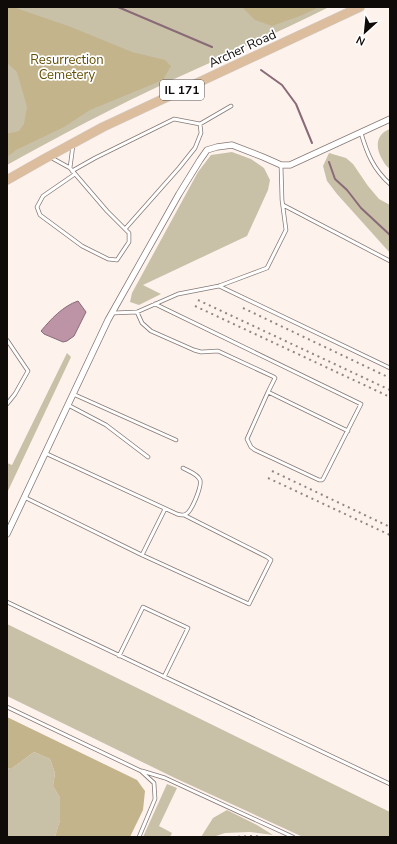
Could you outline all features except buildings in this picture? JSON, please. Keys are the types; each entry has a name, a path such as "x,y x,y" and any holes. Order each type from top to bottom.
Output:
{"main road":[{"name":"Archer Road","path":"7,180 103,127 360,7"}],"street":[{"path":"7,534 112,314 179,194 207,150 217,147 232,146 281,164 290,165 390,119"}],"lane":[{"path":"48,156 72,171 107,211 130,233 129,242 117,260 108,259 82,246 40,215 37,207 43,196 72,171 174,119 200,124 231,106"},
{"path":"125,229 195,148 201,133 200,124"},
{"path":"361,133 367,152 375,168 390,184"},
{"path":"72,171 73,143"},
{"path":"112,314 137,312 178,294 219,286 267,268 286,230 281,164"},
{"path":"283,205 390,261"},
{"path":"219,286 390,368"},
{"path":"137,312 142,323 151,331 194,350 201,352 218,351 274,377 275,378 247,438 251,447 319,480 322,480 361,404 155,304"},
{"path":"7,340 28,371 15,394 7,403"},
{"path":"268,392 348,431"},
{"path":"73,394 176,440"},
{"path":"68,405 106,425 148,456"},
{"path":"24,497 142,555 249,604 271,560 184,515 177,514 45,453"},
{"path":"183,468 195,474 201,482 200,489 191,510 184,515"},
{"path":"142,555 165,508"},
{"path":"7,602 390,784"},
{"path":"120,656 143,607 188,628 164,677"},
{"path":"7,707 141,771 165,778 293,837"},
{"path":"139,837 155,799 154,783 141,771"}],"green space":[{"name":"Resurrection Cemetery","path":"7,7 329,7 130,100 7,165"},
{"path":"7,7 13,7 71,27 132,52 165,60 171,66 163,80 90,110 64,127 16,150 7,157 7,133 19,131 24,124 27,107 17,72 7,63"},
{"path":"242,7 319,7 300,16 272,26 255,20"},
{"path":"390,129 390,169 386,166 378,150 378,141 385,131"},
{"path":"232,152 251,159 264,168 270,180 268,190 247,236 143,285 161,294 139,305 130,302 132,293 198,172 211,155"},
{"path":"329,153 346,158 353,164 379,199 390,205 390,253 327,181 323,166"},
{"path":"67,353 71,357 7,493 7,463 12,465"},
{"path":"7,624 390,812 390,837 303,837 177,779 7,696"},
{"path":"7,717 137,780 145,791 143,810 130,837 55,837 60,820 60,798 53,786 55,773 50,759 34,752 11,769 7,768"},
{"path":"34,752 50,759 55,773 53,786 60,798 60,820 55,837 7,837 7,768 11,769"},
{"path":"167,784 177,788 159,826 172,833 170,837 143,837"},
{"path":"227,810 273,835 250,832 225,833 213,837 201,837 213,818"}],"shaded area":[{"path":"78,301 86,312 74,336 63,342 44,334 41,331 62,310"}],"waterway":[{"path":"118,7 212,47"},
{"path":"261,70 282,85 296,104 312,143"},
{"path":"329,162 335,179 347,190 361,208 390,235"}],"railway":[{"path":"198,300 390,390"},
{"path":"195,306 390,397"},
{"path":"243,308 390,378"},
{"path":"272,471 390,527"},
{"path":"268,478 390,535"},
{"path":"232,837 263,837"}]}
